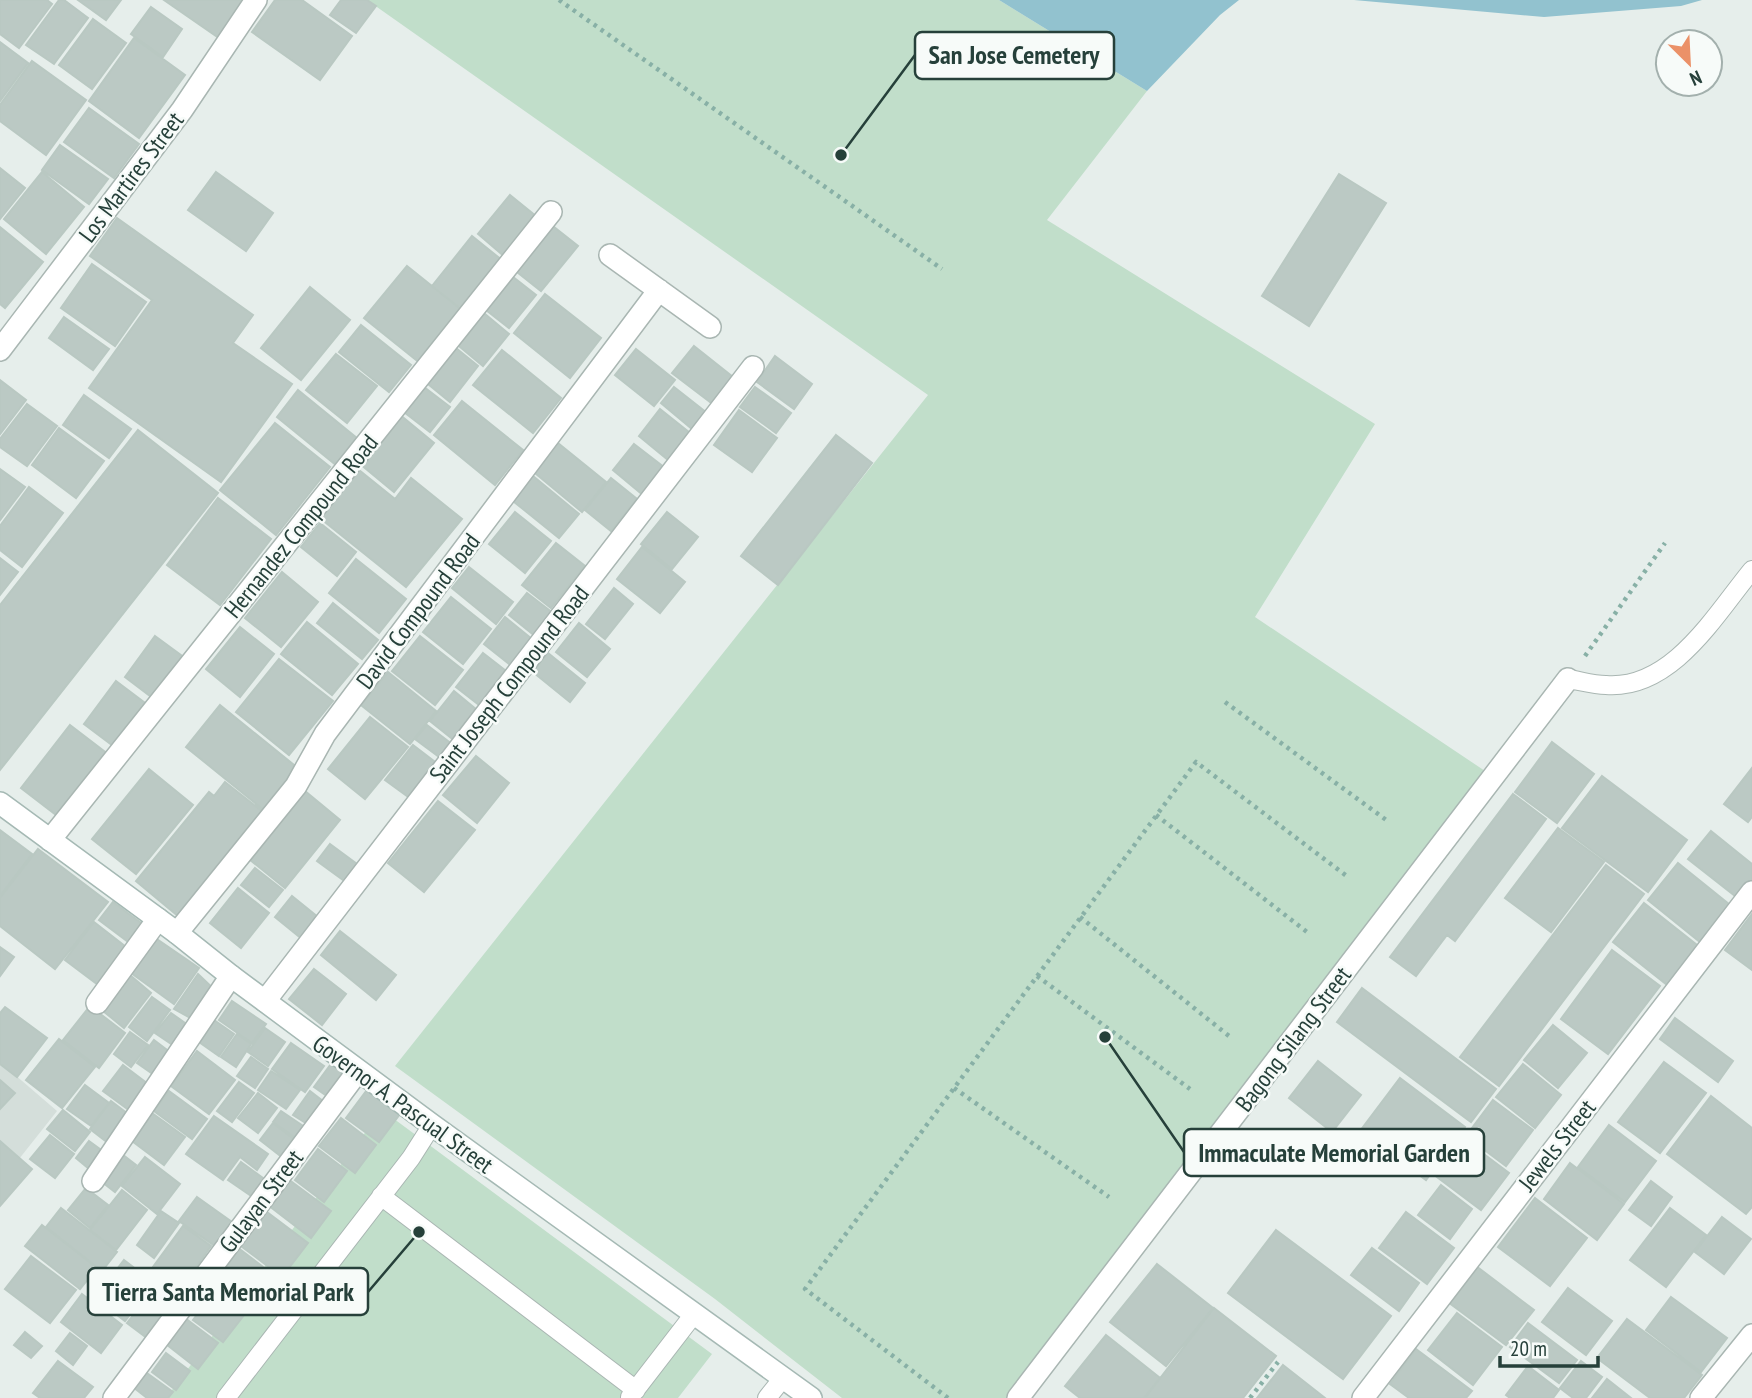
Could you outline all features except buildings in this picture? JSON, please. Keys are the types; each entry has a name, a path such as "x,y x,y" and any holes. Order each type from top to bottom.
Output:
{"street":[{"name":"Los Martires Street","path":"0,350 182,110 256,0"},
{"name":"Hernandez Compound Road","path":"50,840 551,212"},
{"path":"610,254 710,327"},
{"name":"David Compound Road","path":"177,933 296,786 325,734 659,290"},
{"name":"Saint Joseph Compound Road","path":"265,1001 753,367"},
{"name":"Bagong Silang Street","path":"1018,1398 1568,679"},
{"name":"Governor A. Pascual Street","path":"0,803 159,919 358,1071 811,1398"},
{"name":"Jewels Street","path":"1363,1398 1752,892"},
{"path":"97,1003 159,919"},
{"path":"93,1181 231,976"},
{"name":"Gulayan Street","path":"114,1398 358,1071"},
{"path":"1701,1398 1752,1335"}],"lane":[{"path":"1568,679 1608,686 1643,680 1670,666 1689,648 1752,570"},
{"path":"226,1398 411,1157 432,1125"},
{"path":"381,1196 633,1394 694,1314"},
{"path":"767,1398 783,1378"}],"path":[{"path":"559,0 942,269"},
{"path":"1568,679 1665,543"},
{"path":"1225,702 1389,822"},
{"path":"948,1398 804,1289 1196,762 1348,877"},
{"path":"1156,815 1307,932"},
{"path":"1080,917 1229,1036"},
{"path":"1037,976 1190,1089"},
{"path":"954,1088 1109,1197"},
{"path":"1251,1398 1278,1362"}],"shaded area":[{"path":"0,1062 57,1111 0,1183"}],"green space":[{"path":"367,0 999,0 1147,91 1047,220 1375,424 1255,617 1491,775 1009,1398 842,1398 715,1299 395,1066 928,395"},
{"path":"382,1110 712,1354 678,1398 166,1398"}],"water":[{"path":"999,0 1239,0 1220,15 1147,91"},
{"path":"1354,0 1702,0 1681,6 1544,17"}],"place":[{"name":"San Jose Cemetery","path":"841,155"},
{"name":"Immaculate Memorial Garden","path":"1105,1037"},
{"name":"Tierra Santa Memorial Park","path":"419,1232"}]}
